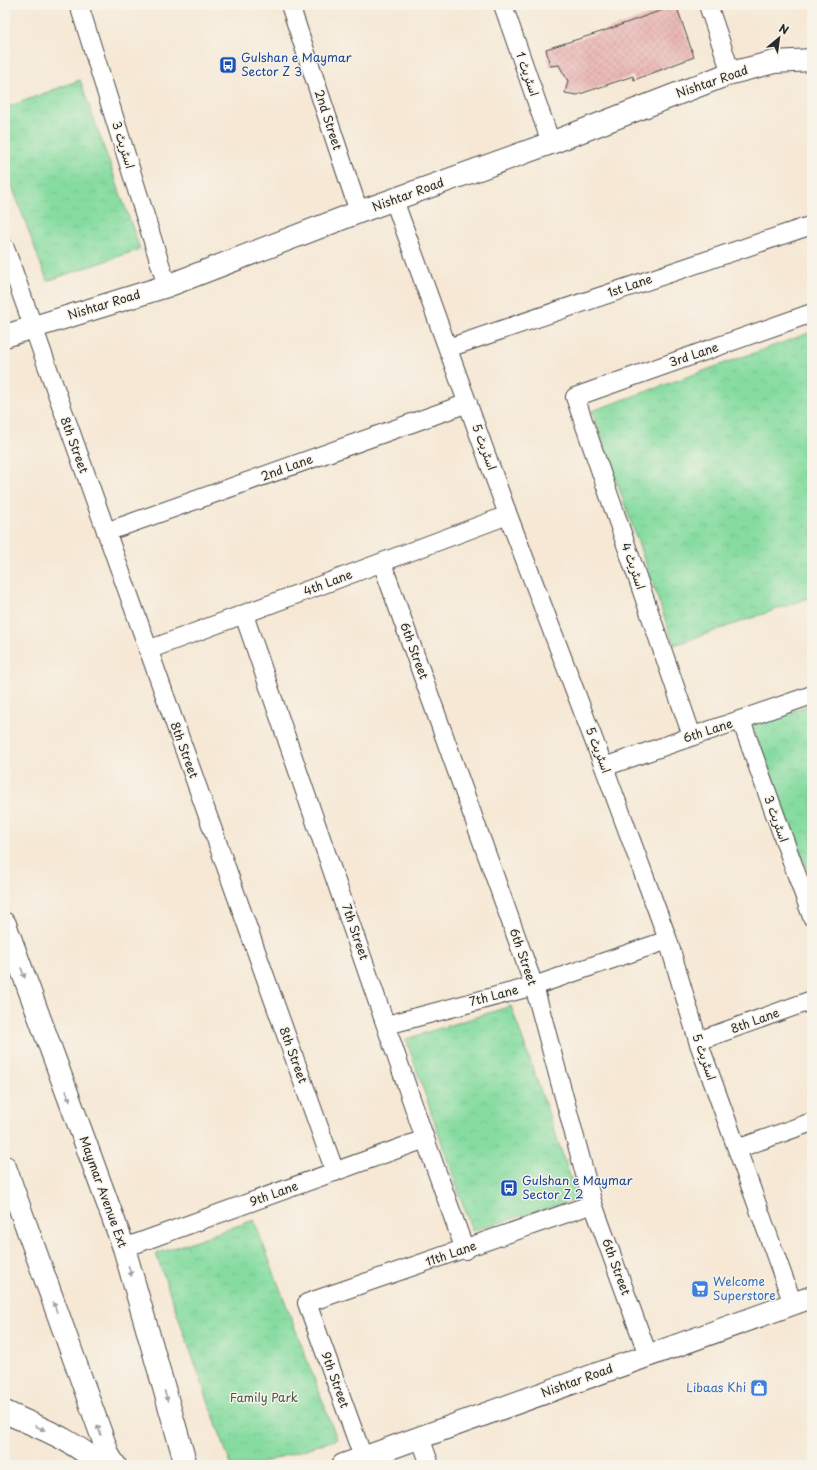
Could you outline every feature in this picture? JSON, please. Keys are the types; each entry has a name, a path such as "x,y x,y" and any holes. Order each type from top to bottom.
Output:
{"street":[{"name":"اسٹریٹ 3","path":"78,5 167,286"},
{"name":"2nd Street","path":"290,5 359,212"},
{"name":"اسٹریٹ 1","path":"503,5 551,143"},
{"path":"708,5 731,73"},
{"name":"Nishtar Road","path":"5,336 167,286 359,212 551,143 731,73 774,62 812,60"},
{"name":"اسٹریٹ 5","path":"394,200 508,515 604,766 668,940 698,1041 737,1149 802,1301"},
{"name":"1st Lane","path":"448,348 812,225"},
{"path":"5,248 32,328"},
{"name":"3rd Lane","path":"575,397 812,313"},
{"name":"8th Street","path":"32,328 335,1172"},
{"name":"اسٹریٹ 4","path":"575,397 692,736"},
{"name":"2nd Lane","path":"106,532 468,403"},
{"name":"4th Lane","path":"148,650 508,515"},
{"name":"6th Street","path":"382,562 534,986 593,1204 648,1355"},
{"name":"7th Street","path":"244,615 387,1025 425,1139 465,1250"},
{"name":"6th Lane","path":"604,766 812,695"},
{"name":"اسٹریٹ 3","path":"741,720 812,917"},
{"name":"Maymar Avenue Ext","path":"5,924 124,1248 186,1465"},
{"name":"7th Lane","path":"387,1025 534,986 668,940"},
{"name":"8th Lane","path":"698,1041 812,1000"},
{"path":"737,1149 812,1122"},
{"name":"9th Lane","path":"124,1248 425,1139"},
{"path":"5,1167 109,1456 115,1465"},
{"name":"11th Lane","path":"307,1303 465,1250 593,1204"},
{"name":"Nishtar Road","path":"343,1465 802,1301"},
{"name":"9th Street","path":"307,1303 363,1457"},
{"path":"5,1412 59,1437 94,1459 99,1465"},
{"path":"420,1437 430,1465"}],"green space":[{"path":"80,80 140,249 47,281 5,167 5,108"},
{"path":"812,332 812,597 674,645 592,411"},
{"path":"812,704 812,882 752,725"},
{"path":"511,1006 578,1199 472,1231 406,1039"},
{"name":"Family Park","path":"254,1220 337,1439 255,1465 231,1465 156,1254"}],"building":[{"path":"676,5 694,57 634,80 633,76 577,95 565,93 568,81 559,65 550,66 546,49 601,32"}],"place":[{"name":"Gulshan e Maymar Sector Z 3","path":"228,65"},
{"name":"Gulshan e Maymar Sector Z 2","path":"509,1188"},
{"name":"Welcome Superstore","path":"700,1289"},
{"name":"Libaas Khi","path":"759,1388"}]}
